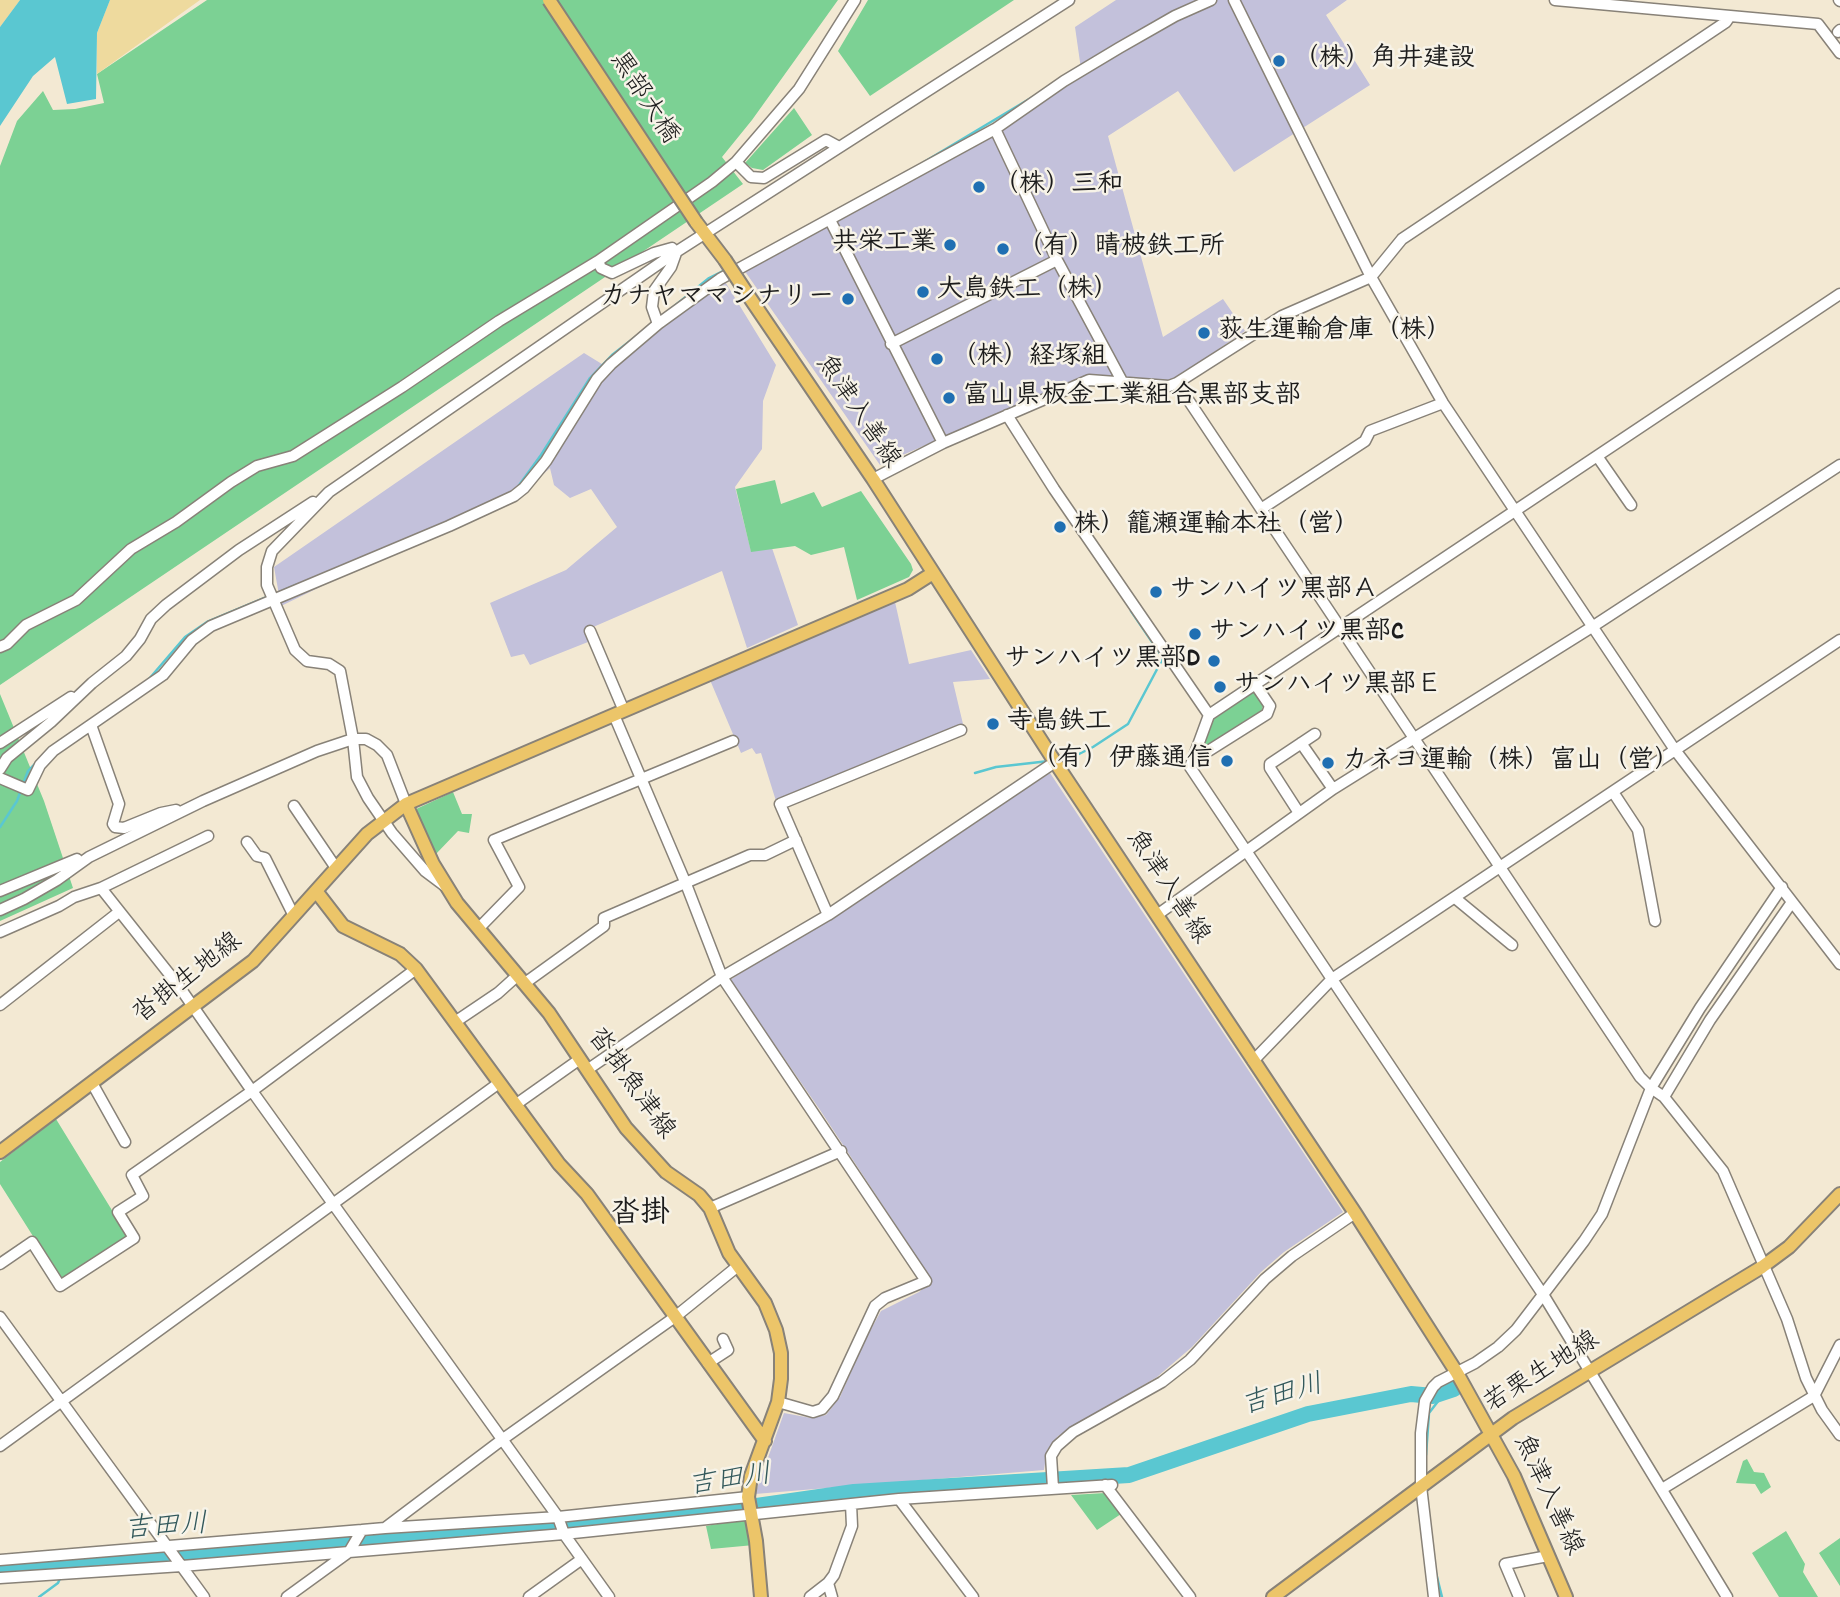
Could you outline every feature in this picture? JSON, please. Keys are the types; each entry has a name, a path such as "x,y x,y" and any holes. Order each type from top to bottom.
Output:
{"main road":[{"name":"黒部大橋","path":"549,0 696,222"},
{"name":"魚津入善線","path":"696,222 725,260 873,479 1055,762 1355,1213 1457,1373 1514,1476 1566,1597"},
{"path":"384,819 406,804 908,589 933,573"},
{"name":"沓掛魚津線","path":"406,804 416,831 457,903 549,1013 626,1128 666,1172 699,1195 710,1208 729,1253 765,1303 776,1330 781,1353 778,1402 751,1476 749,1506 756,1541 761,1597"},
{"name":"沓掛生地線","path":"0,1152 253,961 367,834 384,819"},
{"path":"316,891 343,926 400,954 416,969 559,1164 587,1194 765,1441"},
{"name":"若栗生地線","path":"1273,1597 1492,1433 1789,1247 1840,1194"}],"street":[{"path":"0,648 26,625 76,600 131,549 176,522 231,482 257,466 293,456 499,321 598,261 712,182 736,162 799,89 855,0"},
{"path":"0,769 7,758 126,656 151,619 166,605 239,550 328,492 676,252 1069,0"},
{"path":"0,778 29,790 40,765 53,751 163,675 192,639 211,626 514,496 546,461 597,379 611,363 658,324 720,279 995,129 1064,81 1119,48 1175,16 1211,0"},
{"path":"1234,0 1371,276 1443,403 1675,750 1840,964"},
{"path":"1555,0 1670,5 1730,16 1818,24 1836,32 1840,53"},
{"path":"873,479 943,443 1089,380 1169,386 1177,383 1282,316 1371,276 1402,239 1726,22 1730,16"},
{"path":"995,129 1057,260 1122,383"},
{"path":"736,162 751,177 764,178 826,140 839,147"},
{"path":"830,220 943,443"},
{"path":"598,261 601,268 612,273 654,253 672,248 676,252"},
{"path":"658,324 652,307 654,291 671,267 676,252"},
{"path":"891,344 1057,260"},
{"path":"1727,1597 1544,1296 1190,767 1209,715 1840,294"},
{"path":"1177,383 1640,1077 1664,1097 1723,1171 1787,1319 1806,1378 1814,1395 1839,1429"},
{"path":"1261,509 1365,441 1370,430 1443,403"},
{"path":"1007,415 1054,489 1209,715"},
{"path":"1597,456 1632,505"},
{"path":"1157,915 1333,789 1592,627 1840,465"},
{"path":"328,492 272,551 267,567 267,586 295,650 307,661 330,664 340,671 357,777 368,798 392,834 425,871 446,886"},
{"path":"590,631 640,779 686,884 722,977 926,1281 885,1298 875,1306 833,1396 822,1409 813,1412 778,1402"},
{"path":"1253,1061 1332,979 1840,640"},
{"path":"0,743 92,683"},
{"path":"1194,760 1266,714 1270,706 1255,684"},
{"path":"91,725 119,804 113,824 115,827 124,828 161,813 187,809"},
{"path":"828,915 780,804 961,730"},
{"path":"1299,813 1270,764 1315,734"},
{"path":"0,910 57,880 89,857 187,809 317,751 353,739 366,739 387,755 406,804"},
{"path":"479,928 519,887 494,840 733,741"},
{"path":"1301,743 1333,789"},
{"path":"515,1105 828,915 1055,762"},
{"path":"1613,792 1638,831 1655,921"},
{"path":"294,806 337,868"},
{"path":"0,932 74,897 101,888 208,836"},
{"path":"455,1023 604,926 604,918 750,855 765,855 796,840"},
{"path":"247,842 257,856 265,858 295,916"},
{"path":"0,891 61,865 89,857"},
{"path":"1434,1597 1421,1486 1421,1433 1425,1401 1433,1387 1498,1347 1544,1296 1602,1214 1651,1088 1700,1008 1782,887"},
{"path":"101,888 193,1006 503,1439 609,1597"},
{"path":"1455,898 1512,944"},
{"path":"1664,1097 1710,1020 1793,902"},
{"path":"0,1005 119,912"},
{"path":"0,1264 32,1241 60,1286 134,1238 118,1212 143,1196 132,1175 252,1091 416,969"},
{"path":"92,1083 125,1142"},
{"path":"0,1446 499,1083"},
{"path":"710,1208 841,1151"},
{"path":"1053,1489 1051,1456 1057,1446 1073,1432 1162,1382 1190,1360 1265,1279 1292,1256 1355,1213"},
{"path":"385,1528 503,1439 675,1318 738,1266"},
{"path":"0,1317 204,1597"},
{"path":"708,1363 728,1350 723,1339"},
{"path":"1662,1489 1814,1395 1840,1345"},
{"path":"0,1578 182,1566 351,1550 749,1506 851,1504 1109,1485 1191,1597"},
{"path":"899,1499 973,1597"},
{"path":"810,1597 834,1575 852,1526 851,1504"},
{"path":"0,1560 360,1533 385,1528 561,1526 749,1506"},
{"path":"287,1597 351,1550 360,1533"},
{"path":"1519,1597 1505,1564 1548,1556"},
{"path":"529,1597 582,1559"},
{"path":"828,1583 832,1597"}],"shaded area":[{"path":"1116,0 1347,0 1326,15 1370,85 1234,172 1178,91 1108,136 1163,337 1223,299 1245,331 1172,381 1083,376 880,465 744,270 1082,76 1075,27"},
{"path":"724,280 776,365 763,401 762,449 735,487 751,551 772,548 798,625 747,648 722,571 584,631 588,642 530,665 524,654 511,657 490,603 566,570 617,527 591,489 570,498 554,485 550,468 516,499 357,569 281,606 274,567 584,353 610,369"},
{"path":"895,602 909,664 971,650 990,679 953,682 963,724 776,801 761,753 756,754 752,748 741,753 710,680"},
{"path":"1050,773 1343,1212 1284,1252 1261,1272 1192,1347 1157,1377 1058,1436 1047,1450 1044,1470 755,1494 784,1413 811,1418 826,1415 840,1397 881,1311 919,1292 932,1280 730,980"}],"green space":[{"path":"207,0 838,0 752,120 722,157 743,184 0,685 0,166 17,121 43,91 53,110 104,103 97,74"},
{"path":"868,0 1014,0 870,96 838,51"},
{"path":"794,108 812,135 763,170 752,168 745,163"},
{"path":"775,480 781,504 814,492 822,507 861,491 911,564 913,570 909,577 857,600 844,547 811,555 795,546 751,552 736,489"},
{"path":"1254,692 1263,706 1261,713 1203,750 1201,748 1211,719"},
{"path":"0,694 44,801 73,888 0,921"},
{"path":"453,792 462,814 472,814 469,833 458,831 435,855 414,810"},
{"path":"56,1119 129,1238 62,1282 0,1184 0,1162"},
{"path":"1747,1459 1754,1472 1764,1473 1771,1487 1761,1494 1755,1484 1736,1483 1743,1461"},
{"path":"1105,1493 1121,1514 1097,1530 1071,1495"},
{"path":"745,1519 754,1545 711,1549 706,1526"},
{"path":"1786,1531 1805,1564 1803,1572 1818,1597 1779,1597 1752,1553"},
{"path":"1840,1538 1840,1586 1819,1553"}],"sand":[{"path":"0,0 20,0 0,27"},
{"path":"110,0 200,0 97,74 97,33"}],"water":[{"path":"20,0 110,0 97,33 96,99 67,104 55,57 33,76 0,126 0,27"}],"waterway":[{"path":"924,162 1041,92"},
{"path":"667,312 709,278 727,269"},
{"path":"517,488 590,378 612,355 643,331"},
{"path":"273,595 296,585"},
{"path":"149,679 185,637 207,622 267,597"},
{"path":"1059,760 1067,760 1093,747 1128,724 1163,658 1131,611"},
{"path":"0,827 17,801 28,771 49,749"},
{"path":"975,773 996,767 1049,761"},
{"name":"吉田川","path":"0,1569 687,1516 854,1492 1129,1475 1308,1414 1411,1394 1433,1396 1454,1389"},
{"path":"1426,1455 1429,1413 1446,1391"},
{"path":"1435,1569 1442,1597"},
{"path":"39,1597 58,1583 61,1576"}],"place":[{"name":"（株）角井建設","path":"1279,61"},
{"name":"（株）三和","path":"979,187"},
{"name":"共栄工業","path":"950,245"},
{"name":"（有）晴柀鉄工所","path":"1003,249"},
{"name":"大島鉄工（株）","path":"923,292"},
{"name":"カナヤママシナリー","path":"848,299"},
{"name":"荻生運輸倉庫（株）","path":"1204,333"},
{"name":"（株）経塚組","path":"937,359"},
{"name":"富山県板金工業組合黒部支部","path":"949,398"},
{"name":"株）籠瀬運輸本社（営）","path":"1060,527"},
{"name":"サンハイツ黒部Ａ","path":"1156,592"},
{"name":"サンハイツ黒部C","path":"1195,634"},
{"name":"サンハイツ黒部D","path":"1214,661"},
{"name":"サンハイツ黒部Ｅ","path":"1220,687"},
{"name":"寺島鉄工","path":"993,724"},
{"name":"（有）伊藤通信","path":"1227,761"},
{"name":"カネヨ運輸（株）富山（営）","path":"1328,763"}],"district":[{"name":"沓掛","path":"640,1217"}]}
